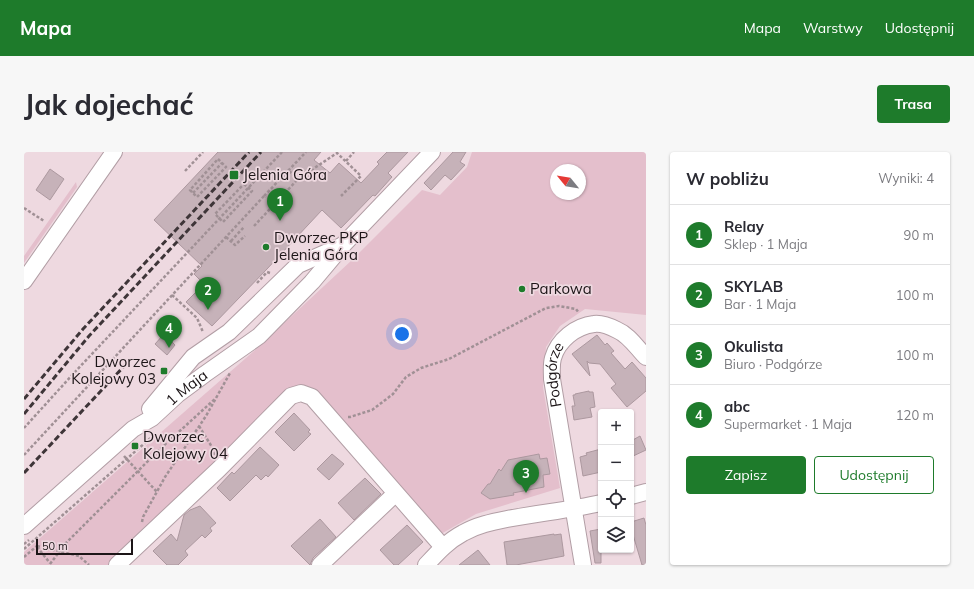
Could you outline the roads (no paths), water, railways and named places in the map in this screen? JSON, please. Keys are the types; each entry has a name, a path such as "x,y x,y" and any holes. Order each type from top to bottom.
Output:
{"street":[{"path":"24,281 114,152"},
{"name":"1 Maja","path":"24,526 133,429 152,418 178,394 259,336 312,282 344,244 432,152"},
{"path":"133,429 193,357 229,332 298,264 344,244"},
{"name":"Podgórze","path":"583,565 552,379 554,357 559,346 566,337 576,330 595,324 618,330 627,336 646,357"},
{"path":"193,357 203,357 206,360 207,366 205,374"},
{"path":"125,562 291,396 300,393 312,397 395,494 443,547"},
{"path":"634,495 646,492"},
{"path":"320,565 395,494"},
{"path":"426,565 443,547 464,532 480,525 523,516 574,509 598,504"}],"railway":[{"path":"24,399 83,329 249,152"},
{"path":"24,414 89,336 261,152"},
{"path":"24,473 128,362"}],"place":[{"name":"Jelenia Góra","path":"234,175"},
{"name":"Relay","path":"280,221"},
{"name":"Dworzec PKP Jelenia Góra","path":"266,247"},
{"name":"Parkowa","path":"522,289"},
{"name":"SKYLAB","path":"208,310"},
{"name":"abc","path":"169,348"},
{"name":"Dworzec Kolejowy 03","path":"164,371"},
{"name":"Dworzec Kolejowy 04","path":"135,446"},
{"name":"Okulista","path":"526,493"}]}
